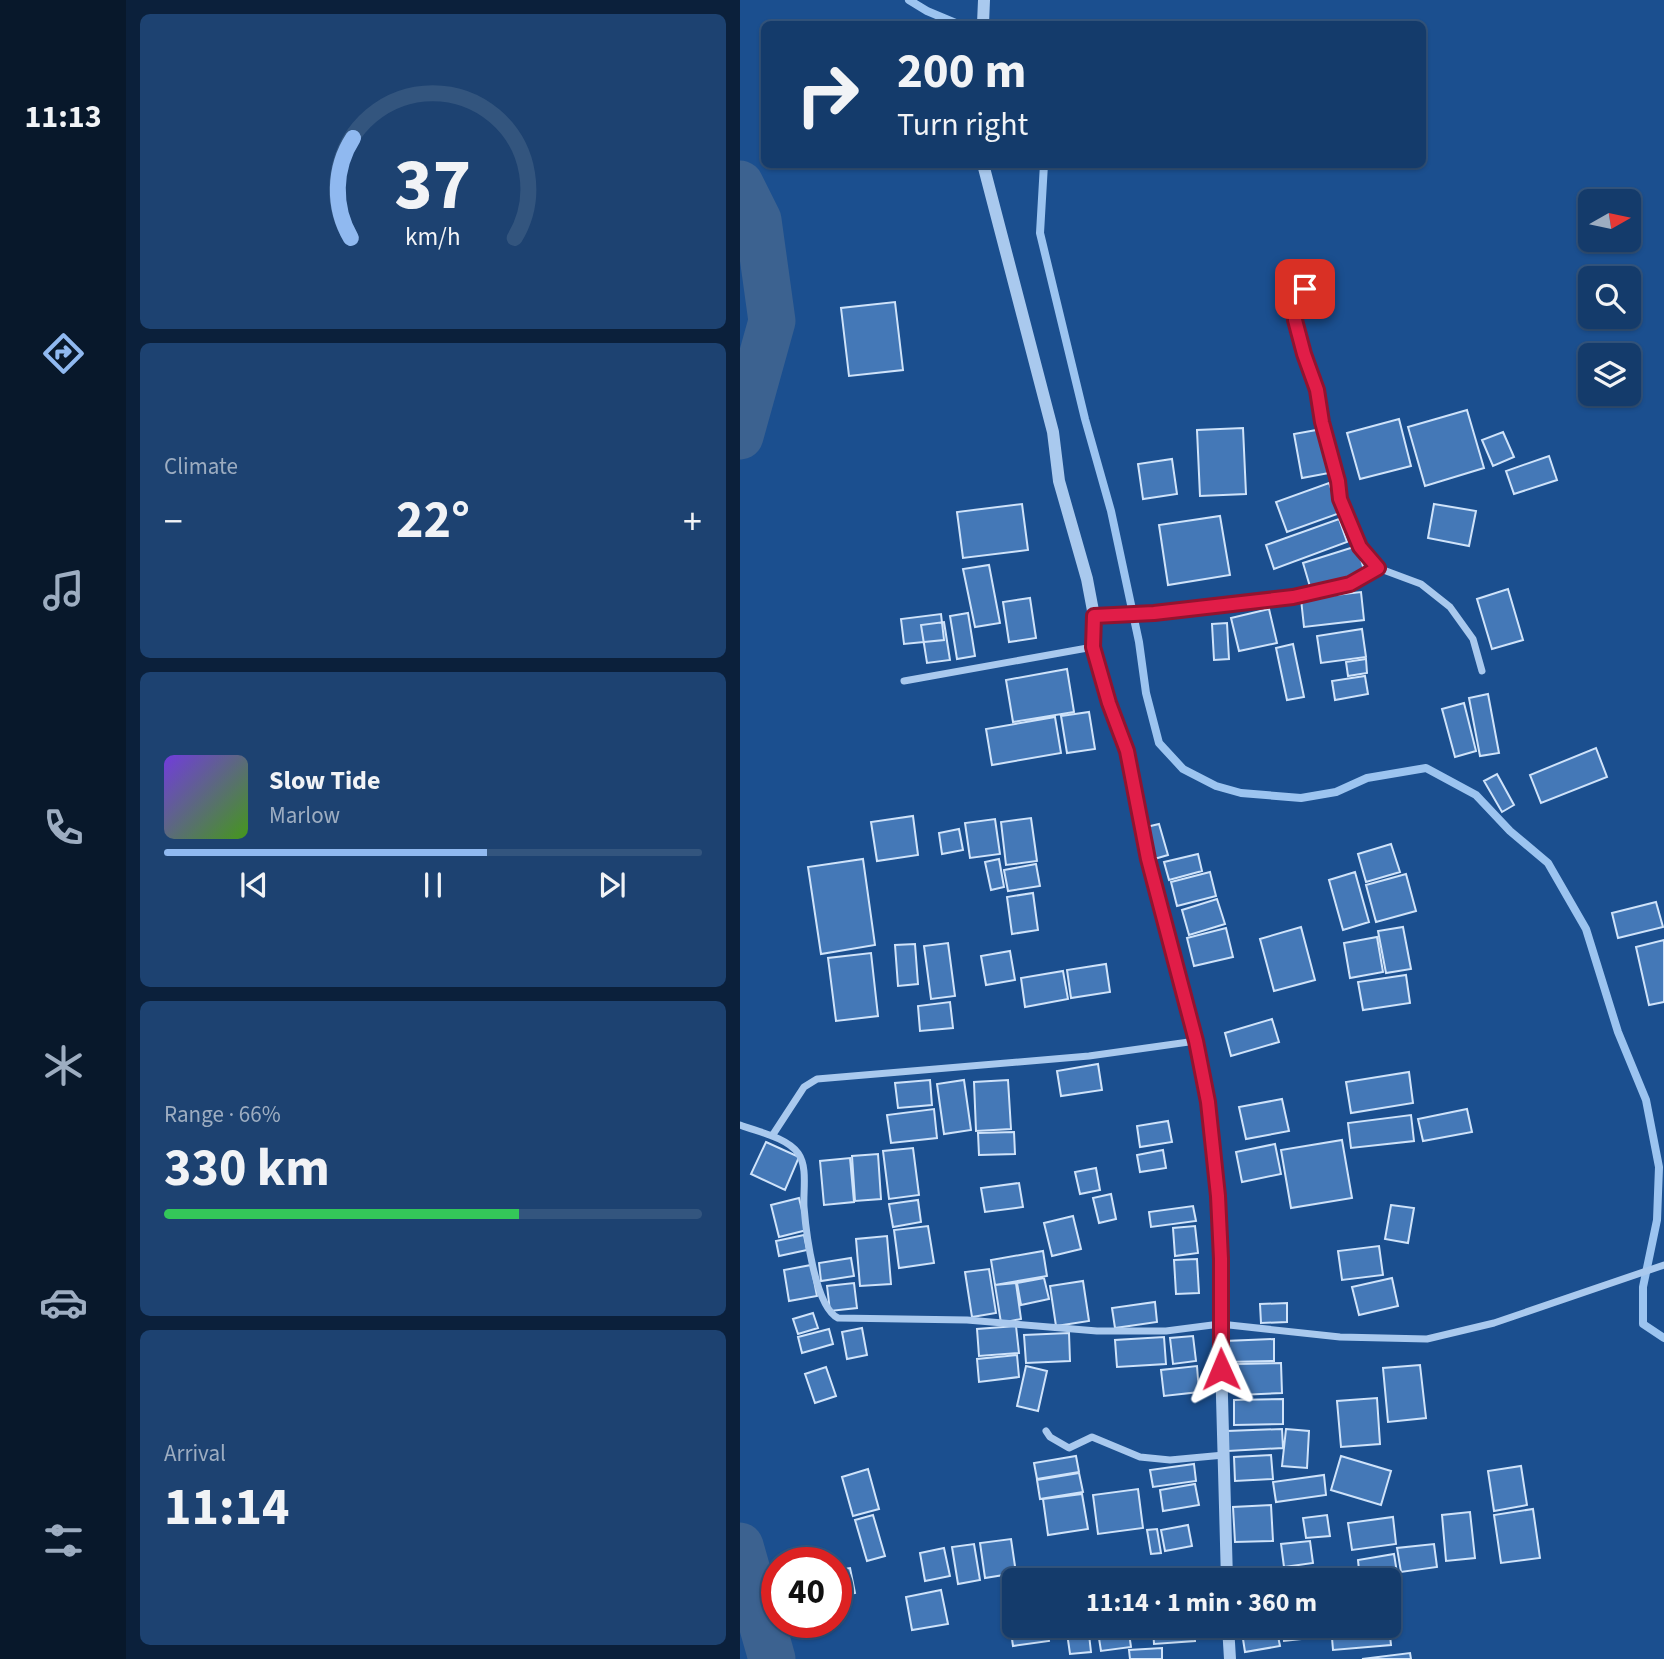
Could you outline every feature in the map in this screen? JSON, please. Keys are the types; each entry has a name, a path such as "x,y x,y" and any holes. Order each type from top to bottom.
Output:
{"street":[{"path":"983,21 984,0"},
{"path":"984,168 1053,432 1059,481 1087,579 1094,616 1093,647 1109,703 1127,751 1148,859 1196,1041 1214,1149 1221,1259 1225,1568"},
{"path":"1323,274 1300,294 1295,307 1295,320 1317,390 1340,499 1360,547 1378,568 1421,584 1450,607 1473,639 1482,671"},
{"path":"1094,616 1154,613 1293,597 1350,584 1378,568"},
{"path":"904,681 1093,647"},
{"path":"772,1136 804,1087 817,1079 1089,1056 1196,1041"},
{"path":"740,1125 772,1136 795,1150 803,1163 804,1207 814,1264 824,1301 834,1317 845,1319 958,1319 1098,1331 1166,1331 1220,1324 1340,1337 1427,1339 1494,1323 1664,1265"},
{"path":"1046,1431 1050,1437 1069,1448 1092,1437 1140,1457 1170,1460 1224,1455"},
{"path":"1229,1638 1230,1659"}],"building":[{"path":"895,302 903,370 849,376 841,308"},
{"path":"1467,410 1484,468 1425,486 1408,427"},
{"path":"1399,419 1411,466 1360,479 1347,433"},
{"path":"1243,428 1246,494 1200,496 1197,430"},
{"path":"1322,429 1329,473 1302,478 1294,434"},
{"path":"1503,432 1514,457 1493,466 1482,440"},
{"path":"1549,456 1557,480 1514,494 1506,471"},
{"path":"1172,459 1177,494 1143,499 1138,464"},
{"path":"1329,483 1340,513 1287,532 1276,502"},
{"path":"1022,504 1028,550 963,558 957,512"},
{"path":"1434,504 1476,511 1469,546 1428,538"},
{"path":"1220,516 1230,575 1168,585 1159,525"},
{"path":"1339,519 1347,542 1274,569 1266,545"},
{"path":"1357,546 1365,573 1311,590 1303,563"},
{"path":"989,565 1000,623 975,627 963,569"},
{"path":"1508,589 1523,640 1492,649 1477,599"},
{"path":"1361,592 1364,620 1304,627 1301,599"},
{"path":"1030,598 1036,638 1009,642 1003,602"},
{"path":"1269,609 1277,643 1239,651 1231,618"},
{"path":"968,613 975,656 957,659 950,616"},
{"path":"941,614 944,640 904,644 901,619"},
{"path":"944,622 950,660 927,663 921,625"},
{"path":"1227,623 1229,659 1214,660 1212,624"},
{"path":"1362,629 1366,657 1321,663 1317,636"},
{"path":"1293,644 1304,697 1287,700 1276,648"},
{"path":"1366,659 1367,673 1348,676 1346,662"},
{"path":"1067,669 1074,712 1013,722 1006,680"},
{"path":"1365,676 1368,694 1335,700 1332,681"},
{"path":"1488,694 1499,753 1480,756 1469,698"},
{"path":"1464,703 1476,751 1455,757 1442,709"},
{"path":"1089,712 1095,749 1067,753 1061,716"},
{"path":"1055,717 1061,753 992,765 986,729"},
{"path":"1596,748 1607,777 1541,803 1530,775"},
{"path":"1497,774 1514,805 1502,812 1484,781"},
{"path":"913,816 918,855 877,861 871,822"},
{"path":"1031,818 1037,861 1006,865 1001,822"},
{"path":"995,819 1000,854 970,858 965,823"},
{"path":"1159,824 1168,855 1151,860 1142,828"},
{"path":"959,829 963,850 942,854 939,833"},
{"path":"1391,844 1400,872 1366,882 1358,854"},
{"path":"1198,854 1202,871 1169,880 1164,862"},
{"path":"863,859 875,945 821,954 808,867"},
{"path":"999,859 1004,887 991,890 985,862"},
{"path":"1036,864 1040,886 1008,891 1004,870"},
{"path":"1210,872 1216,896 1177,906 1171,882"},
{"path":"1355,872 1369,922 1343,930 1329,880"},
{"path":"1406,874 1416,911 1376,922 1366,885"},
{"path":"1033,893 1038,930 1012,934 1007,897"},
{"path":"1217,899 1225,924 1189,935 1182,910"},
{"path":"1656,902 1663,927 1618,938 1612,913"},
{"path":"1301,927 1315,980 1274,991 1260,939"},
{"path":"1403,927 1411,969 1386,973 1378,931"},
{"path":"1226,928 1233,957 1194,966 1187,938"},
{"path":"1377,937 1383,972 1350,978 1344,943"},
{"path":"1664,940 1664,1002 1649,1005 1636,947"},
{"path":"948,943 955,996 931,999 924,946"},
{"path":"915,944 918,984 898,986 895,945"},
{"path":"1010,951 1015,980 986,985 981,956"},
{"path":"871,953 878,1016 836,1021 828,958"},
{"path":"1106,964 1110,992 1071,998 1067,970"},
{"path":"1063,971 1068,999 1025,1007 1021,978"},
{"path":"1406,975 1410,1003 1363,1010 1358,982"},
{"path":"950,1002 953,1028 920,1031 918,1006"},
{"path":"1272,1019 1279,1042 1231,1056 1225,1033"},
{"path":"1098,1064 1102,1090 1061,1096 1057,1071"},
{"path":"1409,1072 1413,1103 1351,1113 1346,1082"},
{"path":"930,1080 932,1105 898,1108 895,1083"},
{"path":"964,1080 971,1130 944,1134 937,1084"},
{"path":"1008,1080 1011,1129 976,1131 974,1082"},
{"path":"1282,1099 1289,1131 1246,1139 1239,1107"},
{"path":"934,1109 937,1138 891,1143 887,1115"},
{"path":"1467,1109 1472,1132 1423,1141 1418,1119"},
{"path":"1411,1115 1414,1141 1351,1148 1348,1123"},
{"path":"1168,1121 1172,1142 1140,1147 1137,1126"},
{"path":"1014,1132 1015,1154 979,1155 978,1133"},
{"path":"1342,1140 1352,1198 1291,1208 1281,1150"},
{"path":"766,1142 799,1157 785,1190 751,1174"},
{"path":"1275,1144 1281,1174 1242,1182 1236,1152"},
{"path":"913,1148 919,1195 889,1199 883,1151"},
{"path":"1163,1150 1166,1168 1140,1172 1137,1155"},
{"path":"878,1154 881,1199 855,1201 852,1156"},
{"path":"850,1158 854,1202 824,1205 820,1161"},
{"path":"1096,1168 1100,1190 1080,1194 1075,1172"},
{"path":"1019,1183 1023,1207 985,1212 981,1188"},
{"path":"1111,1194 1116,1219 1099,1223 1093,1198"},
{"path":"799,1198 807,1230 779,1237 771,1205"},
{"path":"918,1200 921,1222 893,1227 889,1204"},
{"path":"1391,1205 1414,1208 1408,1243 1385,1239"},
{"path":"1193,1206 1196,1221 1151,1227 1149,1212"},
{"path":"1073,1216 1081,1249 1052,1256 1044,1223"},
{"path":"928,1226 934,1263 899,1268 894,1230"},
{"path":"1195,1226 1198,1253 1175,1256 1173,1228"},
{"path":"804,1235 807,1250 779,1256 776,1241"},
{"path":"887,1236 891,1284 860,1286 856,1239"},
{"path":"1379,1246 1383,1275 1342,1280 1338,1251"},
{"path":"1043,1251 1047,1276 995,1285 991,1260"},
{"path":"851,1258 854,1276 821,1281 819,1263"},
{"path":"1197,1259 1199,1293 1176,1294 1174,1260"},
{"path":"811,1265 817,1296 789,1301 784,1270"},
{"path":"989,1269 996,1313 972,1317 965,1272"},
{"path":"1044,1278 1049,1299 1021,1305 1017,1283"},
{"path":"1392,1278 1398,1306 1359,1315 1352,1287"},
{"path":"1083,1281 1089,1321 1056,1326 1050,1286"},
{"path":"854,1283 857,1308 830,1311 827,1286"},
{"path":"1016,1283 1021,1319 1001,1323 995,1285"},
{"path":"1155,1302 1157,1322 1115,1328 1112,1308"},
{"path":"1287,1303 1287,1322 1261,1323 1260,1304"},
{"path":"813,1313 818,1328 798,1334 793,1319"},
{"path":"1016,1326 1019,1353 979,1356 977,1329"},
{"path":"862,1328 867,1355 847,1359 842,1332"},
{"path":"829,1329 833,1344 802,1353 798,1337"},
{"path":"1069,1333 1070,1361 1026,1363 1024,1335"},
{"path":"1193,1336 1196,1361 1173,1364 1170,1338"},
{"path":"1164,1337 1166,1364 1117,1367 1115,1340"},
{"path":"1274,1339 1274,1361 1226,1362 1225,1341"},
{"path":"1017,1355 1019,1377 979,1382 977,1359"},
{"path":"1281,1363 1282,1393 1239,1395 1238,1364"},
{"path":"1420,1365 1426,1418 1388,1422 1383,1368"},
{"path":"1026,1366 1047,1371 1038,1411 1017,1406"},
{"path":"1197,1366 1199,1392 1164,1396 1161,1370"},
{"path":"826,1367 836,1396 815,1403 805,1374"},
{"path":"1377,1398 1380,1444 1341,1447 1337,1401"},
{"path":"1283,1399 1283,1424 1234,1425 1234,1400"},
{"path":"1282,1429 1283,1448 1228,1451 1227,1431"},
{"path":"1286,1429 1309,1431 1307,1468 1282,1466"},
{"path":"1271,1455 1273,1479 1235,1481 1234,1457"},
{"path":"1076,1456 1079,1472 1037,1479 1034,1463"},
{"path":"1341,1456 1391,1471 1381,1505 1331,1490"},
{"path":"1194,1464 1196,1481 1153,1487 1150,1470"},
{"path":"1521,1466 1527,1505 1494,1511 1488,1471"},
{"path":"868,1469 879,1509 853,1516 842,1477"},
{"path":"1079,1473 1083,1492 1040,1499 1037,1480"},
{"path":"1324,1475 1326,1495 1276,1502 1273,1482"},
{"path":"1195,1484 1199,1505 1163,1511 1160,1490"},
{"path":"1138,1489 1143,1528 1098,1534 1093,1495"},
{"path":"1082,1494 1088,1529 1048,1535 1043,1499"},
{"path":"1271,1505 1273,1541 1235,1542 1233,1507"},
{"path":"1533,1509 1540,1558 1501,1563 1494,1515"},
{"path":"1470,1512 1475,1558 1446,1561 1442,1515"},
{"path":"873,1515 885,1556 867,1561 855,1520"},
{"path":"1327,1515 1330,1536 1306,1538 1303,1518"},
{"path":"1393,1517 1396,1544 1352,1550 1348,1523"},
{"path":"1188,1525 1192,1546 1165,1551 1161,1530"},
{"path":"1157,1529 1161,1553 1151,1554 1147,1530"},
{"path":"1011,1539 1015,1568 1002,1568 1002,1575 985,1578 980,1543"},
{"path":"1310,1541 1313,1563 1284,1567 1281,1544"},
{"path":"974,1544 980,1580 958,1584 952,1547"},
{"path":"1434,1544 1437,1567 1401,1572 1397,1548"},
{"path":"944,1548 950,1576 925,1581 920,1553"},
{"path":"1394,1554 1396,1568 1359,1568 1358,1560"},
{"path":"941,1590 948,1624 912,1630 906,1597"},
{"path":"1012,1638 1049,1638 1049,1641 1013,1646"},
{"path":"1068,1638 1089,1638 1091,1652 1070,1654"},
{"path":"1099,1638 1130,1638 1131,1647 1101,1651"},
{"path":"1154,1638 1195,1638 1195,1641 1154,1644"},
{"path":"1243,1638 1278,1638 1280,1646 1245,1652"},
{"path":"1284,1638 1310,1638 1284,1641"},
{"path":"1332,1638 1390,1638 1391,1645 1333,1650"},
{"path":"1162,1648 1162,1659 1130,1659 1129,1650"},
{"path":"1410,1653 1411,1659 1362,1659"}],"waterway":[{"path":"909,0 951,21"},
{"path":"1044,168 1040,233 1085,419 1111,511 1139,642 1146,693 1159,743 1183,769 1216,786 1241,793 1301,798 1336,792 1367,778 1426,768 1476,795 1510,831 1548,863 1586,929 1618,1032 1646,1100 1659,1167 1657,1220 1643,1287 1643,1324 1664,1338"},
{"path":"740,184 758,220 772,321 740,436"},
{"path":"740,1546 772,1659"}],"route":[{"path":"1221,1369 1218,1196 1208,1102 1196,1041 1148,859 1127,751 1109,703 1093,647 1094,616 1154,613 1293,597 1350,584 1378,568 1360,547 1340,499 1317,390 1295,320 1296,301 1305,289"}]}
